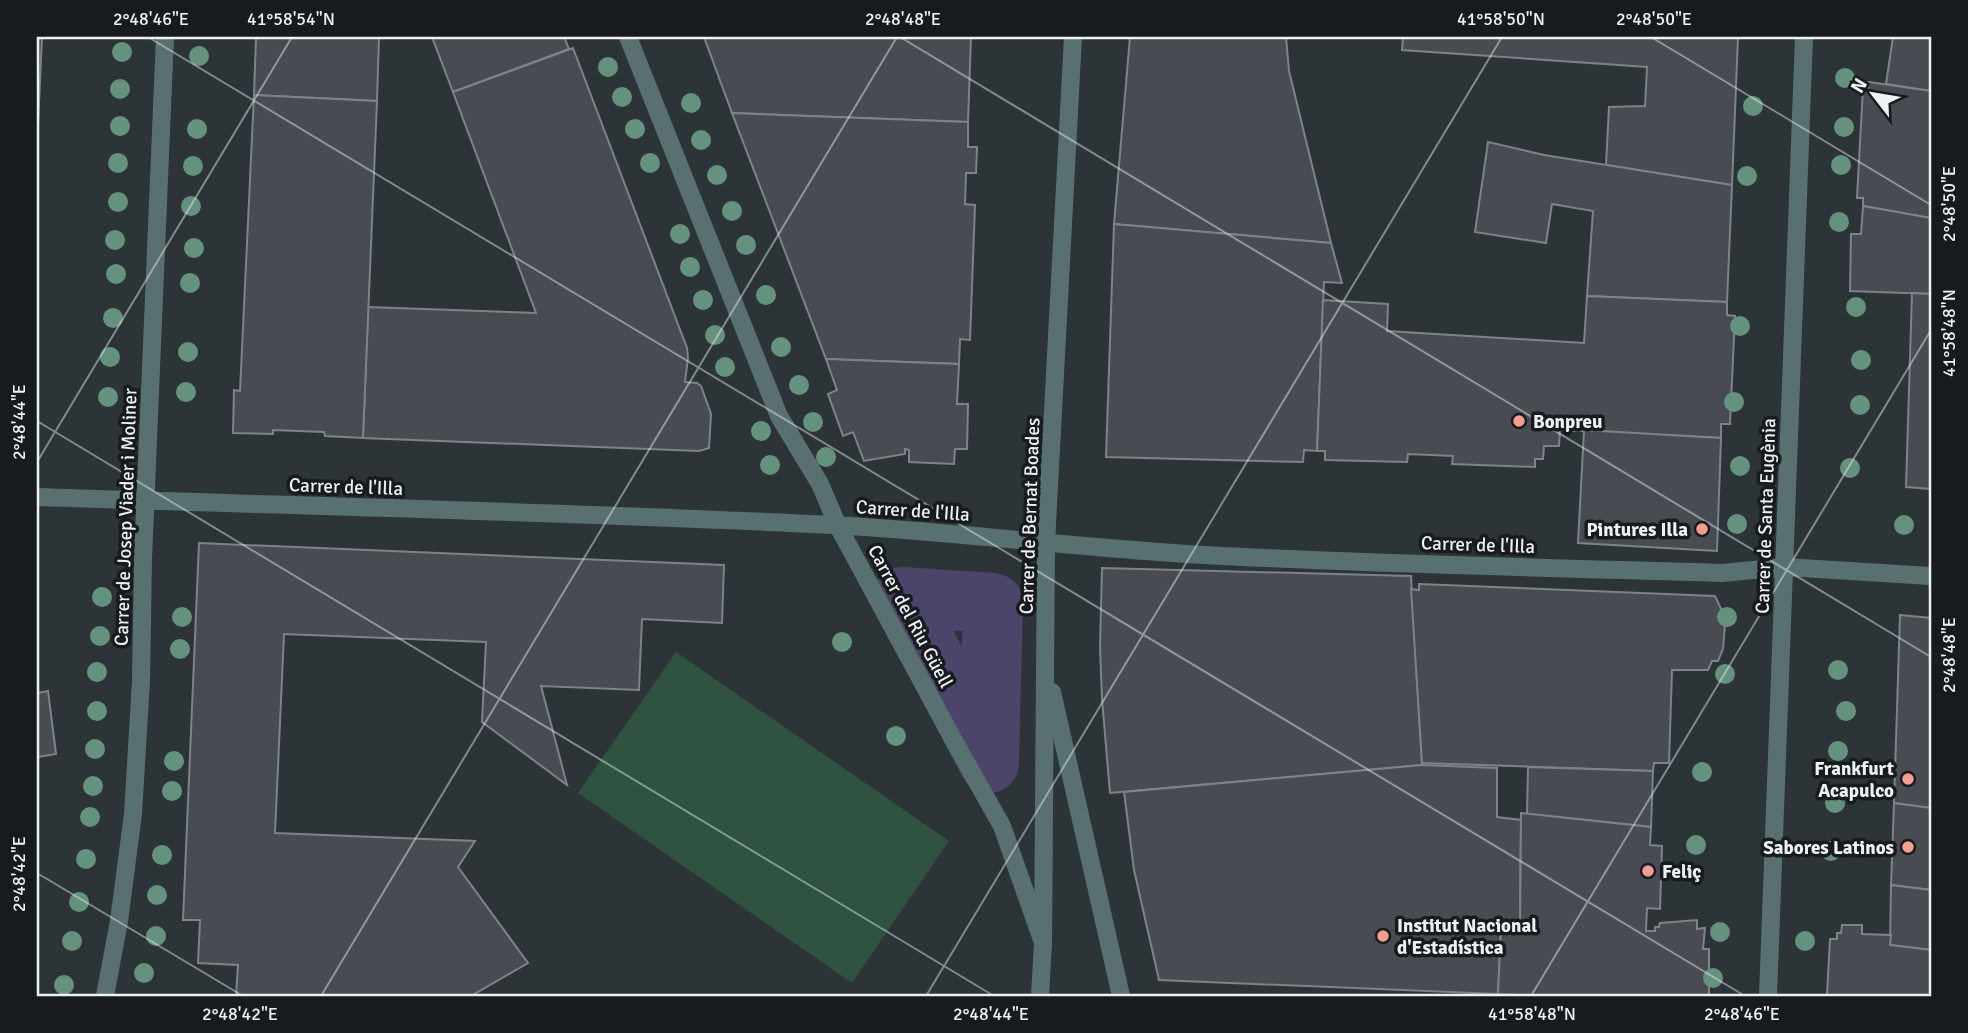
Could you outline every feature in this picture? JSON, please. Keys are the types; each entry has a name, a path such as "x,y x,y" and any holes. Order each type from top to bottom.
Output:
{"street":[{"name":"Carrer de Josep Viader i Moliner","path":"105,996 119,921 133,814 141,681 143,558 165,37"},
{"name":"Carrer del Riu Güell","path":"628,37 779,416 820,484 838,526 1002,826 1043,943"},
{"name":"Carrer de Bernat Boades","path":"1040,996 1043,943 1046,542 1073,37"},
{"name":"Carrer de Santa Eugènia","path":"1768,996 1804,37"},
{"name":"Carrer de l'Illa","path":"37,497 838,526 1264,558 1722,573 1785,568 1931,576"},
{"path":"1046,664 1121,996"}],"green space":[{"path":"676,652 949,841 852,983 578,793"}],"building":[{"path":"37,37 42,37 37,148"},
{"path":"256,37 379,37 377,101 254,95"},
{"path":"432,37 564,37 569,49 453,92"},
{"path":"704,37 971,37 968,122 732,113"},
{"path":"1130,37 1286,37 1289,71 1331,243 1114,224"},
{"path":"1403,37 1738,37 1732,185 1606,165 1609,107 1645,106 1647,67 1402,50"},
{"path":"1893,37 1931,37 1931,91 1886,84"},
{"path":"573,48 687,348 685,382 701,386 711,414 709,448 699,451 363,438 368,307 536,313 453,92"},
{"path":"1869,82 1931,91 1931,218 1863,206 1863,198 1857,198 1863,88 1868,88"},
{"path":"254,95 377,101 363,438 325,436 324,432 273,430 273,434 233,433 234,390 240,391"},
{"path":"732,113 968,122 968,147 977,147 976,173 966,173 965,204 975,205 970,340 960,339 959,364 826,359"},
{"path":"1488,142 1544,155 1732,185 1727,302 1587,296 1593,211 1552,204 1546,243 1475,232"},
{"path":"1863,206 1931,218 1931,294 1850,291 1851,234 1861,234"},
{"path":"1114,224 1331,243 1342,283 1324,282 1317,451 1304,450 1303,462 1106,457"},
{"path":"1912,293 1931,294 1931,489 1906,487"},
{"path":"1587,296 1727,302 1727,315 1735,316 1730,424 1721,424 1721,438 1560,430 1559,446 1544,446 1543,459 1535,459 1535,467 1452,464 1453,456 1408,454 1407,462 1325,460 1325,451 1317,451 1323,300 1388,304 1387,331 1584,343"},
{"path":"826,359 959,364 957,404 968,404 967,449 955,449 954,464 909,462 909,450 905,449 905,454 864,461 853,432 843,436 828,394 837,390"},
{"path":"1584,430 1721,438 1717,551 1578,543"},
{"path":"199,543 724,565 722,623 642,619 639,690 541,686 567,785 482,722 486,642 284,634 275,833 475,841 458,867 528,963 471,996 236,996 238,965 198,963 200,920 183,920"},
{"path":"1102,568 1411,576 1422,765 1110,793 1100,647"},
{"path":"1419,584 1715,596 1725,624 1723,649 1718,661 1712,661 1708,670 1672,670 1669,763 1654,763 1653,771 1422,763 1411,589 1419,590"},
{"path":"1900,615 1931,618 1931,808 1894,803"},
{"path":"48,691 56,754 37,757 37,693"},
{"path":"1422,765 1497,768 1497,817 1521,820 1520,928 1501,927 1498,994 1159,980 1134,870 1124,792"},
{"path":"1528,767 1653,771 1651,827 1527,814"},
{"path":"1894,803 1931,808 1931,890 1891,885"},
{"path":"1521,813 1651,827 1650,845 1662,846 1660,909 1647,908 1646,931 1655,931 1655,927 1659,927 1660,923 1697,920 1697,929 1705,928 1703,949 1709,949 1709,996 1498,994 1501,927 1520,928"},
{"path":"1891,885 1931,890 1931,950 1890,945"},
{"path":"1842,925 1862,925 1862,934 1891,935 1890,945 1931,950 1931,996 1827,995 1830,939 1837,939"}],"waterway":[{"path":"902,597 993,603 989,763 902,597"}],"place":[{"name":"Bonpreu","path":"1519,421"},
{"name":"Pintures Illa","path":"1702,529"},
{"name":"Frankfurt Acapulco","path":"1908,779"},
{"name":"Sabores Latinos","path":"1908,847"},
{"name":"Feliç","path":"1648,871"},
{"name":"Institut Nacional d'Estadística","path":"1383,936"}]}
